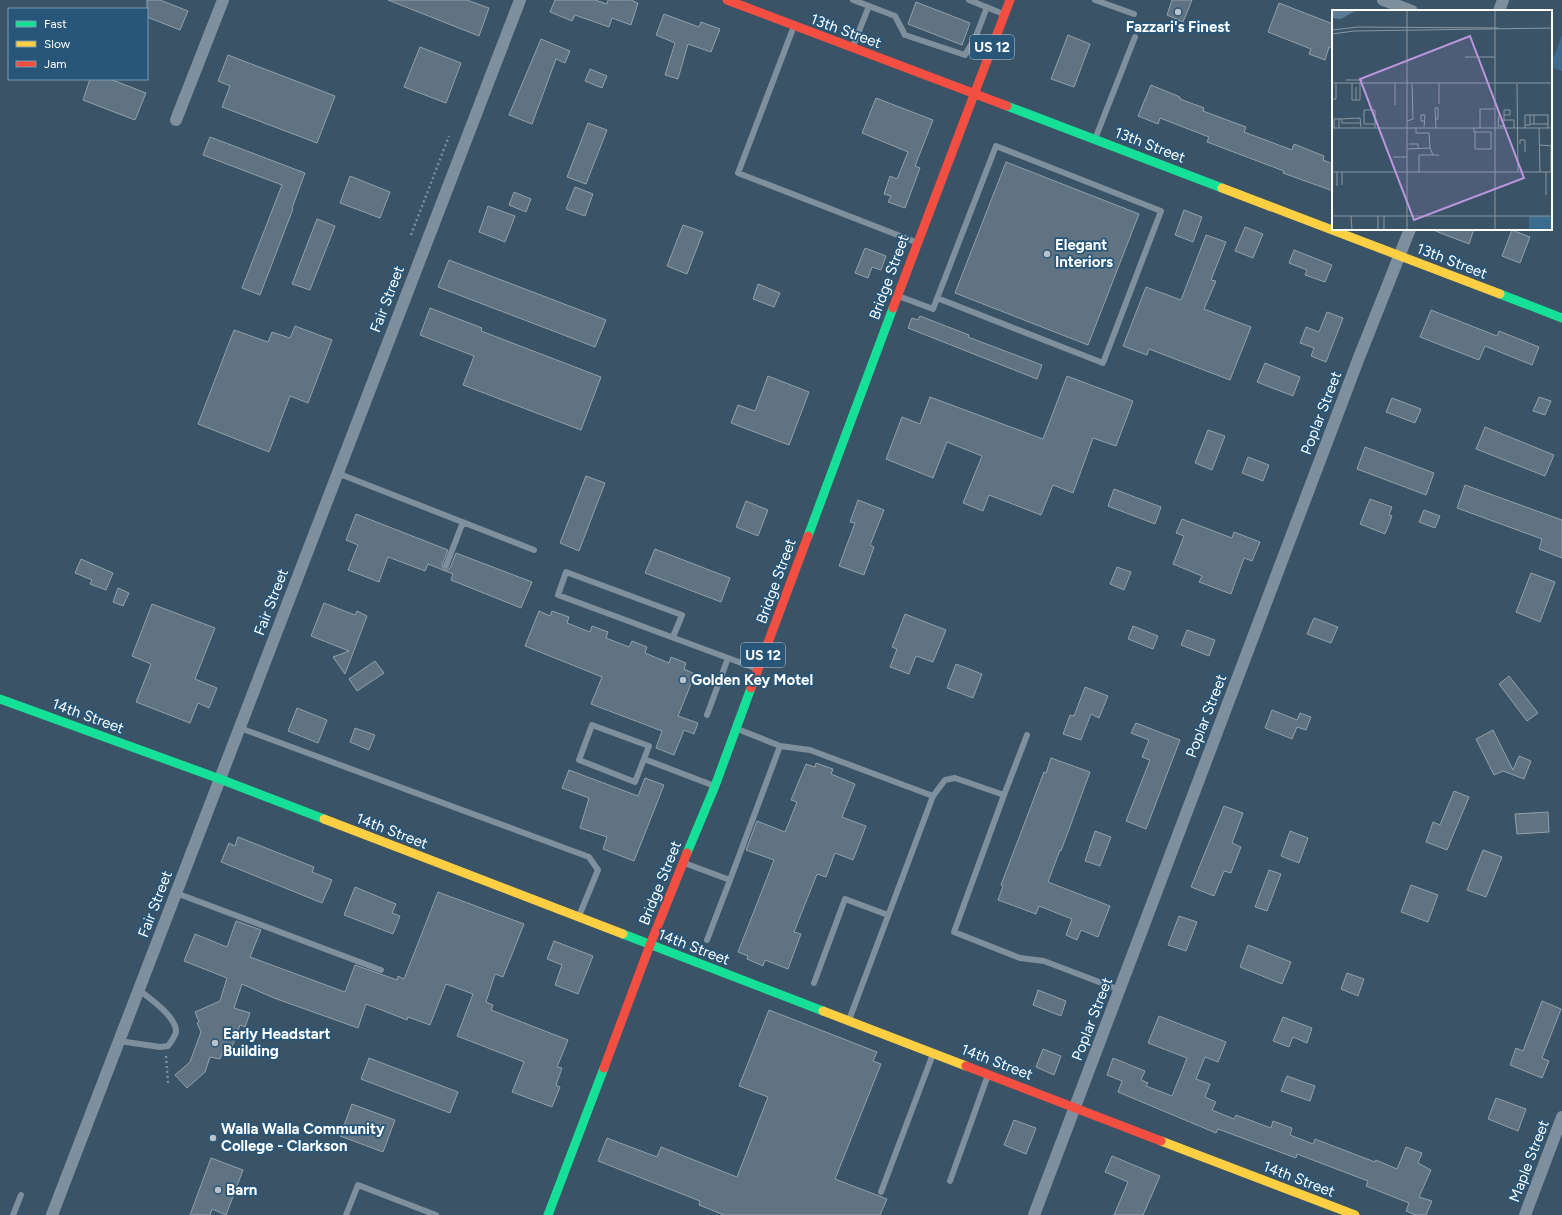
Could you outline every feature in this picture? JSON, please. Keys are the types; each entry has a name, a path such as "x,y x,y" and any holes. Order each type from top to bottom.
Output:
{"main road":[{"name":"13th Street","path":"727,0 1562,318"},
{"name":"Bridge Street","path":"548,1215 650,945 715,786 917,242 1010,0"},
{"name":"14th Street","path":"0,699 220,779 579,918 989,1073 1075,1108 1355,1215"}],"street":[{"path":"176,120 223,0"},
{"name":"Fair Street","path":"52,1215 520,0"},
{"path":"1383,0 1409,10"},
{"path":"1499,10 1503,0"},
{"name":"Poplar Street","path":"1034,1215 1358,360 1410,230"},
{"name":"Maple Street","path":"1525,1215 1562,1117"}],"lane":[{"path":"853,0 895,16 905,35 965,55 976,36 987,7"},
{"path":"971,0 1005,14"},
{"path":"1095,0 1134,14"},
{"path":"852,48 869,6"},
{"path":"794,26 738,173 917,242"},
{"path":"1095,139 1135,37"},
{"path":"897,296 933,310 937,298 996,146 1162,211 1103,362 937,298"},
{"path":"337,473 534,550"},
{"path":"446,566 463,522"},
{"path":"673,637 682,615 566,572 558,595 758,669"},
{"path":"707,715 728,658"},
{"path":"592,724 649,746 644,759 635,782 579,760 592,724"},
{"path":"240,728 589,856 598,870 579,918"},
{"path":"736,729 780,746 810,750 933,796"},
{"path":"1027,735 954,932 1020,958 1044,961 1120,990"},
{"path":"707,940 780,746"},
{"path":"644,759 715,786"},
{"path":"849,1020 933,796 945,780 955,778 1004,795"},
{"path":"684,863 730,880"},
{"path":"176,893 381,970"},
{"path":"814,983 845,899 888,916"},
{"path":"119,1041 160,1047 168,1046 176,1032 167,1014 139,990"},
{"path":"881,1192 933,1052"},
{"path":"950,1181 989,1073"},
{"path":"346,1215 358,1185 436,1215"},
{"path":"14,1215 21,1195"}],"path":[{"path":"411,235 449,136"},
{"path":"165,1046 168,1083"}],"shaded area":[{"path":"1562,35 1562,71 1552,67 1552,61"}],"building":[{"path":"147,0 160,0 188,11 180,30 148,17"},
{"path":"388,0 467,0 489,8 479,36"},
{"path":"555,0 595,0 607,4 608,0 631,0 638,3 631,25 612,18 609,27 575,15 572,21 550,12"},
{"name":"Fazzari's Finest","path":"1172,0 1192,0 1183,22 1167,15"},
{"path":"916,2 970,23 962,45 908,24"},
{"path":"1279,3 1332,24 1332,48 1329,47 1325,60 1309,54 1311,49 1268,32"},
{"path":"664,14 699,27 701,22 720,29 711,52 688,44 678,79 665,75 675,43 656,35"},
{"path":"1068,35 1090,44 1074,87 1051,79"},
{"path":"541,39 570,51 565,63 556,59 532,124 509,115"},
{"path":"420,47 461,63 446,103 404,87"},
{"path":"228,55 335,96 317,143 222,107 230,86 218,81"},
{"path":"590,69 607,76 602,88 585,81"},
{"path":"90,80 113,80 146,93 135,120 83,100"},
{"path":"1151,85 1180,97 1180,99 1204,108 1203,111 1246,127 1244,132 1292,150 1294,144 1324,156 1323,160 1332,164 1332,191 1283,173 1284,171 1207,142 1209,137 1160,118 1158,124 1138,116"},
{"path":"876,98 933,120 915,166 920,168 905,208 888,202 891,196 884,194 890,176 897,179 908,152 862,133"},
{"path":"588,123 607,130 586,184 567,177"},
{"path":"210,137 305,173 260,295 242,288 282,185 203,155"},
{"name":"Elegant Interiors","path":"1006,162 1139,214 1088,345 955,293"},
{"path":"350,176 390,192 380,218 340,203"},
{"path":"575,187 593,194 585,216 566,209"},
{"path":"514,192 531,199 526,212 509,205"},
{"path":"488,206 515,216 505,242 479,232"},
{"path":"1184,210 1202,217 1193,242 1175,235"},
{"path":"317,219 335,226 310,290 292,284"},
{"path":"683,225 703,232 687,274 667,266"},
{"path":"1245,227 1263,234 1253,258 1235,251"},
{"path":"1433,230 1474,230 1469,244"},
{"path":"1512,230 1530,237 1520,263 1502,256"},
{"path":"1206,235 1226,242 1211,280 1216,281 1204,309 1251,327 1230,380 1149,349 1147,355 1123,346 1146,287 1181,300"},
{"path":"865,248 886,256 881,270 872,267 868,278 855,273"},
{"path":"1294,250 1332,265 1325,282 1305,275 1307,270 1289,263"},
{"path":"449,260 606,320 595,347 438,287"},
{"path":"758,284 780,293 774,307 753,299"},
{"path":"430,308 482,328 481,331 601,377 581,430 463,385 474,356 420,335"},
{"path":"1431,310 1497,336 1499,331 1539,347 1532,365 1485,346 1479,360 1420,337"},
{"path":"1327,312 1343,318 1326,362 1311,356 1314,348 1300,343 1306,327 1319,332"},
{"path":"920,316 969,335 968,337 1042,365 1037,379 908,328 912,318 918,320"},
{"path":"295,326 332,340 308,403 290,396 269,452 198,424 234,330 268,342 272,332 290,338"},
{"path":"1265,363 1300,377 1293,396 1257,382"},
{"path":"768,376 809,392 789,445 731,423 738,405 755,411"},
{"path":"1067,376 1133,401 1116,446 1093,438 1073,493 1053,485 1041,515 989,495 983,511 963,503 982,456 947,442 933,478 886,459 902,417 920,424 930,397 1043,439"},
{"path":"1539,397 1551,401 1545,415 1533,411"},
{"path":"1392,398 1421,409 1415,423 1386,412"},
{"path":"1485,427 1554,455 1545,476 1476,449"},
{"path":"1208,430 1225,436 1212,470 1195,463"},
{"path":"1365,447 1434,473 1426,495 1357,469"},
{"path":"1248,457 1269,465 1263,481 1242,473"},
{"path":"586,476 605,483 579,551 560,543"},
{"path":"1465,485 1562,520 1562,558 1539,549 1542,539 1457,508"},
{"path":"1114,489 1161,507 1155,524 1108,506"},
{"path":"1370,499 1392,507 1389,515 1392,516 1385,534 1360,524"},
{"path":"858,500 884,510 870,545 874,547 864,575 839,566 855,523 850,522"},
{"path":"746,501 768,510 758,536 736,527"},
{"path":"1424,510 1440,516 1435,528 1419,522"},
{"path":"356,514 448,550 442,565 444,570 450,568 456,553 532,582 521,608 451,580 453,574 428,564 425,571 388,557 379,582 348,570 358,545 346,540"},
{"path":"1182,519 1232,538 1234,532 1260,542 1252,561 1244,558 1231,594 1199,582 1202,576 1173,564 1184,536 1176,533"},
{"path":"655,549 730,578 721,602 645,573"},
{"path":"81,559 113,573 106,590 90,584 92,580 75,573"},
{"path":"1117,567 1131,572 1124,590 1110,584"},
{"path":"1531,573 1555,582 1540,622 1516,612"},
{"path":"118,588 129,593 123,606 113,602"},
{"path":"324,603 355,615 357,611 367,616 345,674 333,657 349,651 311,636"},
{"path":"152,604 215,628 195,679 217,688 209,708 198,703 190,723 136,702 151,664 132,656"},
{"path":"539,611 550,616 552,611 569,617 567,623 590,632 592,626 608,632 606,638 629,647 632,641 647,647 645,653 669,663 671,657 686,663 684,669 695,674 678,716 698,723 694,734 684,730 674,755 656,748 662,731 591,704 602,677 525,646"},
{"path":"905,614 946,630 933,662 916,656 909,674 890,667 897,649 892,647"},
{"path":"1314,618 1338,627 1331,643 1307,634"},
{"path":"1133,626 1158,636 1153,649 1128,639"},
{"path":"1187,630 1215,640 1209,656 1181,645"},
{"path":"375,661 384,673 357,691 349,679"},
{"path":"956,664 982,674 973,698 947,688"},
{"path":"1509,676 1538,713 1527,721 1499,684"},
{"path":"1085,687 1108,696 1099,718 1091,714 1081,740 1063,734 1070,715 1074,716"},
{"path":"297,708 327,720 318,743 288,731"},
{"path":"1272,710 1297,720 1300,713 1311,717 1306,730 1297,727 1292,739 1265,728"},
{"path":"1136,723 1180,740 1146,829 1126,821 1150,760 1142,757 1149,740 1131,733"},
{"path":"355,728 375,735 369,750 350,742"},
{"path":"1493,730 1513,770 1519,756 1531,761 1524,779 1503,771 1494,775 1476,739"},
{"path":"1051,758 1090,772 1048,882 1110,906 1098,937 1081,930 1077,940 1066,935 1072,919 1039,906 1036,914 998,900 1003,886 1001,885 1044,772 1046,773"},
{"path":"816,763 833,769 831,774 855,784 842,817 866,826 853,860 835,853 826,877 817,874 794,932 801,934 788,969 765,960 763,966 747,959 748,956 738,952 774,860 746,850 757,821 785,832 797,802 791,800 806,764 815,767"},
{"path":"569,770 638,796 645,778 664,785 634,861 603,849 607,837 580,828 589,798 562,788"},
{"path":"1454,791 1469,797 1447,850 1426,842 1433,822 1440,825"},
{"path":"1224,806 1243,813 1232,843 1241,847 1231,873 1224,871 1214,896 1191,887"},
{"path":"1548,812 1549,832 1517,834 1515,814"},
{"path":"1095,831 1111,837 1100,866 1085,861"},
{"path":"1290,831 1308,838 1299,863 1281,856"},
{"path":"238,837 314,867 312,872 332,880 322,903 221,862 229,843 235,846"},
{"path":"1483,850 1502,857 1486,897 1467,890"},
{"path":"1269,870 1281,874 1267,911 1255,907"},
{"path":"1411,885 1438,895 1428,922 1401,912"},
{"path":"355,887 396,904 392,913 400,916 393,934 344,915"},
{"path":"438,892 524,924 503,977 495,974 486,1002 493,1005 491,1010 568,1040 557,1067 562,1068 556,1085 560,1087 552,1107 512,1092 524,1062 457,1036 473,994 446,984 430,1025 408,1017 407,1020 366,1004 358,1028 274,998 242,984 234,1008 250,1013 245,1027 240,1025 232,1047 229,1046 227,1052 223,1051 220,1059 210,1057 205,1072 187,1088 175,1075 190,1062 201,1032 197,1023 199,1022 195,1012 220,1001 227,978 184,961 195,934 227,947 236,921 261,930 250,957 345,992 355,965 397,980 398,976 404,979"},
{"path":"1179,916 1197,922 1186,951 1168,945"},
{"path":"554,941 593,956 578,994 555,985 562,965 547,959"},
{"path":"1248,945 1291,962 1282,984 1240,967"},
{"path":"1347,973 1364,979 1358,996 1341,989"},
{"path":"1038,990 1066,1001 1061,1016 1033,1005"},
{"path":"1542,1001 1561,1009 1542,1058 1549,1061 1542,1078 1510,1065 1516,1048 1523,1051"},
{"path":"769,1010 877,1052 873,1061 881,1064 835,1179 887,1199 880,1215 724,1215 699,1205 700,1201 598,1161 607,1138 657,1157 661,1147 737,1177 768,1097 739,1086"},
{"path":"1159,1016 1226,1042 1218,1062 1205,1057 1196,1079 1210,1084 1205,1097 1216,1102 1212,1110 1234,1119 1236,1115 1271,1128 1273,1121 1292,1128 1290,1135 1313,1144 1315,1139 1375,1162 1376,1160 1397,1169 1406,1147 1422,1153 1418,1163 1431,1170 1419,1197 1432,1201 1426,1215 1416,1215 1406,1211 1409,1203 1366,1186 1368,1181 1297,1154 1296,1158 1218,1129 1216,1133 1118,1092 1122,1081 1107,1075 1113,1058 1145,1071 1141,1080 1148,1083 1146,1086 1172,1096 1187,1058 1148,1043"},
{"path":"1283,1017 1312,1028 1307,1043 1293,1037 1289,1047 1273,1041"},
{"path":"1043,1049 1061,1056 1054,1075 1036,1067"},
{"path":"369,1058 458,1092 450,1113 361,1079"},
{"path":"1287,1076 1315,1086 1310,1101 1281,1091"},
{"path":"1496,1098 1526,1109 1518,1131 1488,1119"},
{"path":"352,1104 395,1120 383,1152 340,1136"},
{"path":"1014,1120 1036,1128 1026,1154 1004,1145"},
{"path":"1112,1156 1160,1176 1143,1215 1114,1215 1128,1182 1105,1172"},
{"name":"Barn","path":"211,1158 243,1170 226,1215 212,1209 210,1215 190,1215"}],"traffic: fast":[{"path":"1007,106 1222,188"},
{"path":"1500,294 1562,318"},
{"path":"808,536 893,308"},
{"path":"687,853 715,786 751,688"},
{"path":"0,699 220,779 324,819"},
{"path":"623,934 823,1011"},
{"path":"548,1215 604,1068"}],"traffic: slow":[{"path":"1222,188 1332,230"},
{"path":"1332,230 1500,294"},
{"path":"324,819 623,934"},
{"path":"823,1011 966,1066"},
{"path":"1161,1141 1355,1215"}],"traffic: jam":[{"path":"727,0 1007,106"},
{"path":"893,308 1010,0"},
{"path":"751,688 808,536"},
{"path":"604,1068 650,945 687,853"},
{"path":"966,1066 1161,1141"}],"place":[{"name":"Fazzari's Finest","path":"1178,12"},
{"name":"Elegant Interiors","path":"1047,254"},
{"name":"Golden Key Motel","path":"683,680"},
{"name":"Early Headstart Building","path":"215,1043"},
{"name":"Walla Walla Community College - Clarkson","path":"213,1138"},
{"name":"Barn","path":"218,1190"}]}
